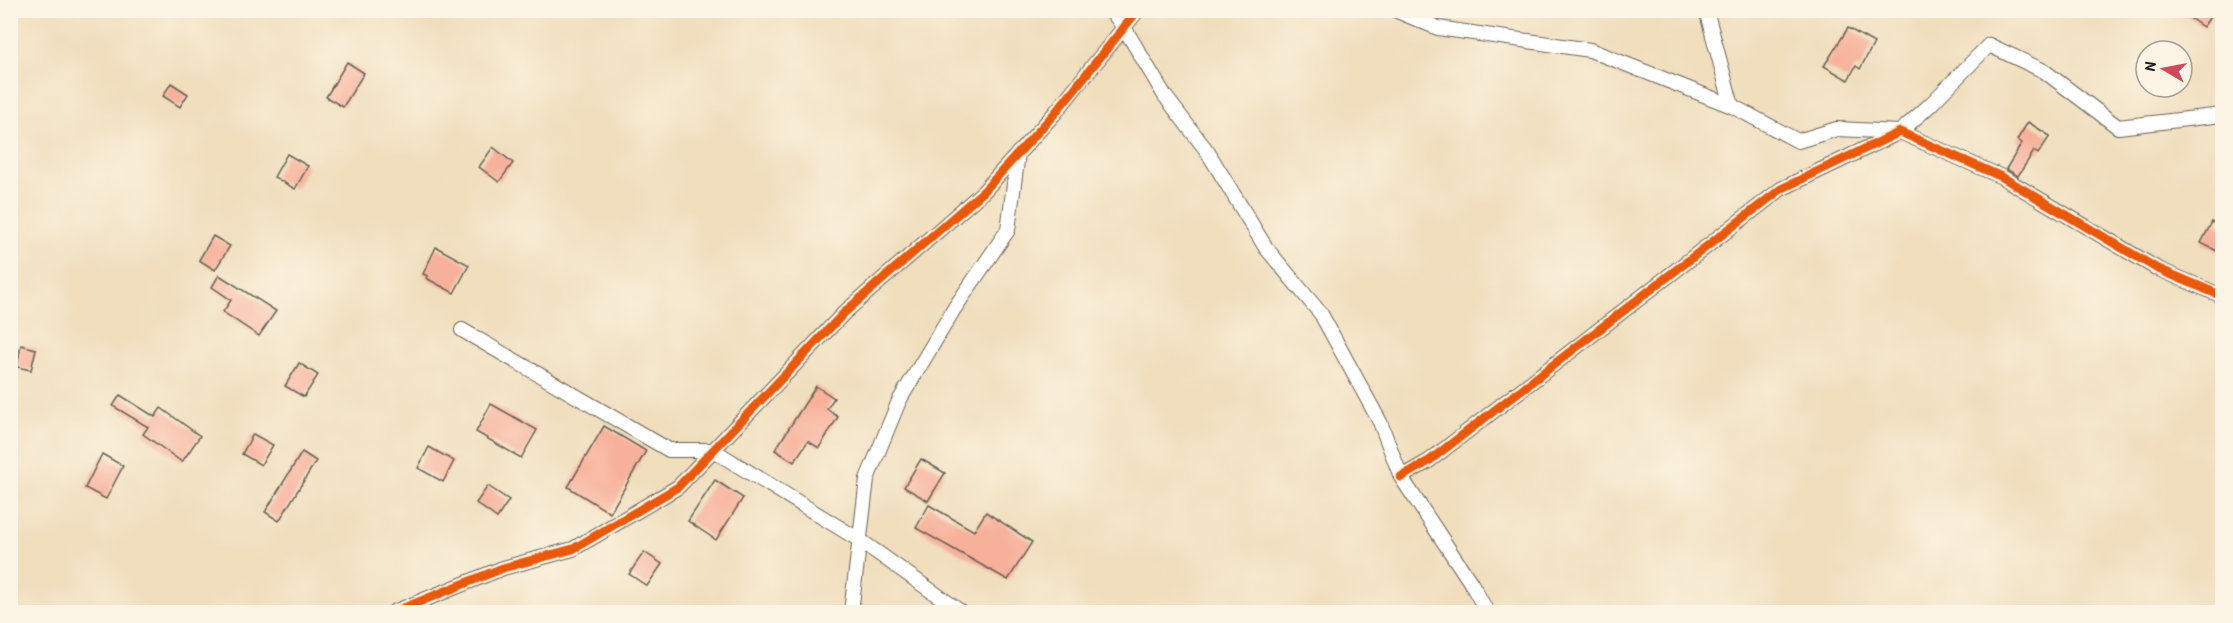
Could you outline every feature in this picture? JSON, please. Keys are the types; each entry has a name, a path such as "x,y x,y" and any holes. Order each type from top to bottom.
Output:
{"street":[{"path":"1110,10 1125,28 1165,96 1207,151 1266,248 1321,314 1380,422 1401,477 1471,583 1486,612"},
{"path":"394,612 503,568 573,549 678,488 844,312 984,191 1055,113 1138,10"},
{"path":"1395,10 1438,28 1590,50 1732,106 1798,141 1837,129 1900,132 2002,177 2156,268 2223,296"},
{"path":"1706,10 1732,106"},
{"path":"1401,477 1429,461 1780,189 1900,132 1989,45 2044,71 2118,127 2223,115"},
{"path":"851,612 867,479 899,401 954,309 1008,230 1018,153"},
{"path":"462,330 669,450 713,450 861,541 961,612"}],"building":[{"path":"2178,10 2215,10 2203,27"},
{"path":"1848,28 1874,43 1860,69 1856,66 1848,80 1824,66"},
{"path":"347,62 364,73 343,107 326,97"},
{"path":"171,83 188,94 180,107 163,96"},
{"path":"2028,122 2050,136 2038,154 2034,151 2018,176 2006,169 2022,143 2017,140"},
{"path":"493,147 513,163 499,182 479,167"},
{"path":"287,154 308,166 295,189 274,177"},
{"path":"2212,222 2223,227 2223,254 2201,243"},
{"path":"213,236 230,246 215,270 199,260"},
{"path":"436,247 469,265 454,293 426,278 428,276 423,274"},
{"path":"219,275 276,311 259,336 223,312 231,300 212,287"},
{"path":"21,345 36,349 31,370 17,367"},
{"path":"299,363 318,375 304,397 285,386"},
{"path":"816,386 834,398 827,409 838,417 819,448 808,441 794,462 775,450"},
{"path":"120,395 155,417 161,408 200,436 182,462 143,434 148,427 113,406"},
{"path":"491,404 537,430 521,458 476,432"},
{"path":"604,426 646,451 610,513 568,487"},
{"path":"253,434 273,445 261,465 242,454"},
{"path":"429,447 454,461 443,482 418,468"},
{"path":"302,452 316,461 279,521 265,512"},
{"path":"102,454 123,466 106,499 85,488"},
{"path":"921,459 945,473 928,501 904,487"},
{"path":"715,480 743,498 716,540 688,521"},
{"path":"488,486 509,500 497,518 476,503"},
{"path":"929,505 974,531 986,512 1032,542 1008,580 916,528"},
{"path":"644,552 662,564 647,586 629,574"}],"cycle path":[{"path":"394,612 503,568 573,549 678,487 845,312 984,191 1055,113 1138,10"},
{"path":"1401,477 1429,461 1781,189 1900,132 2002,177 2156,268 2222,296"}]}
